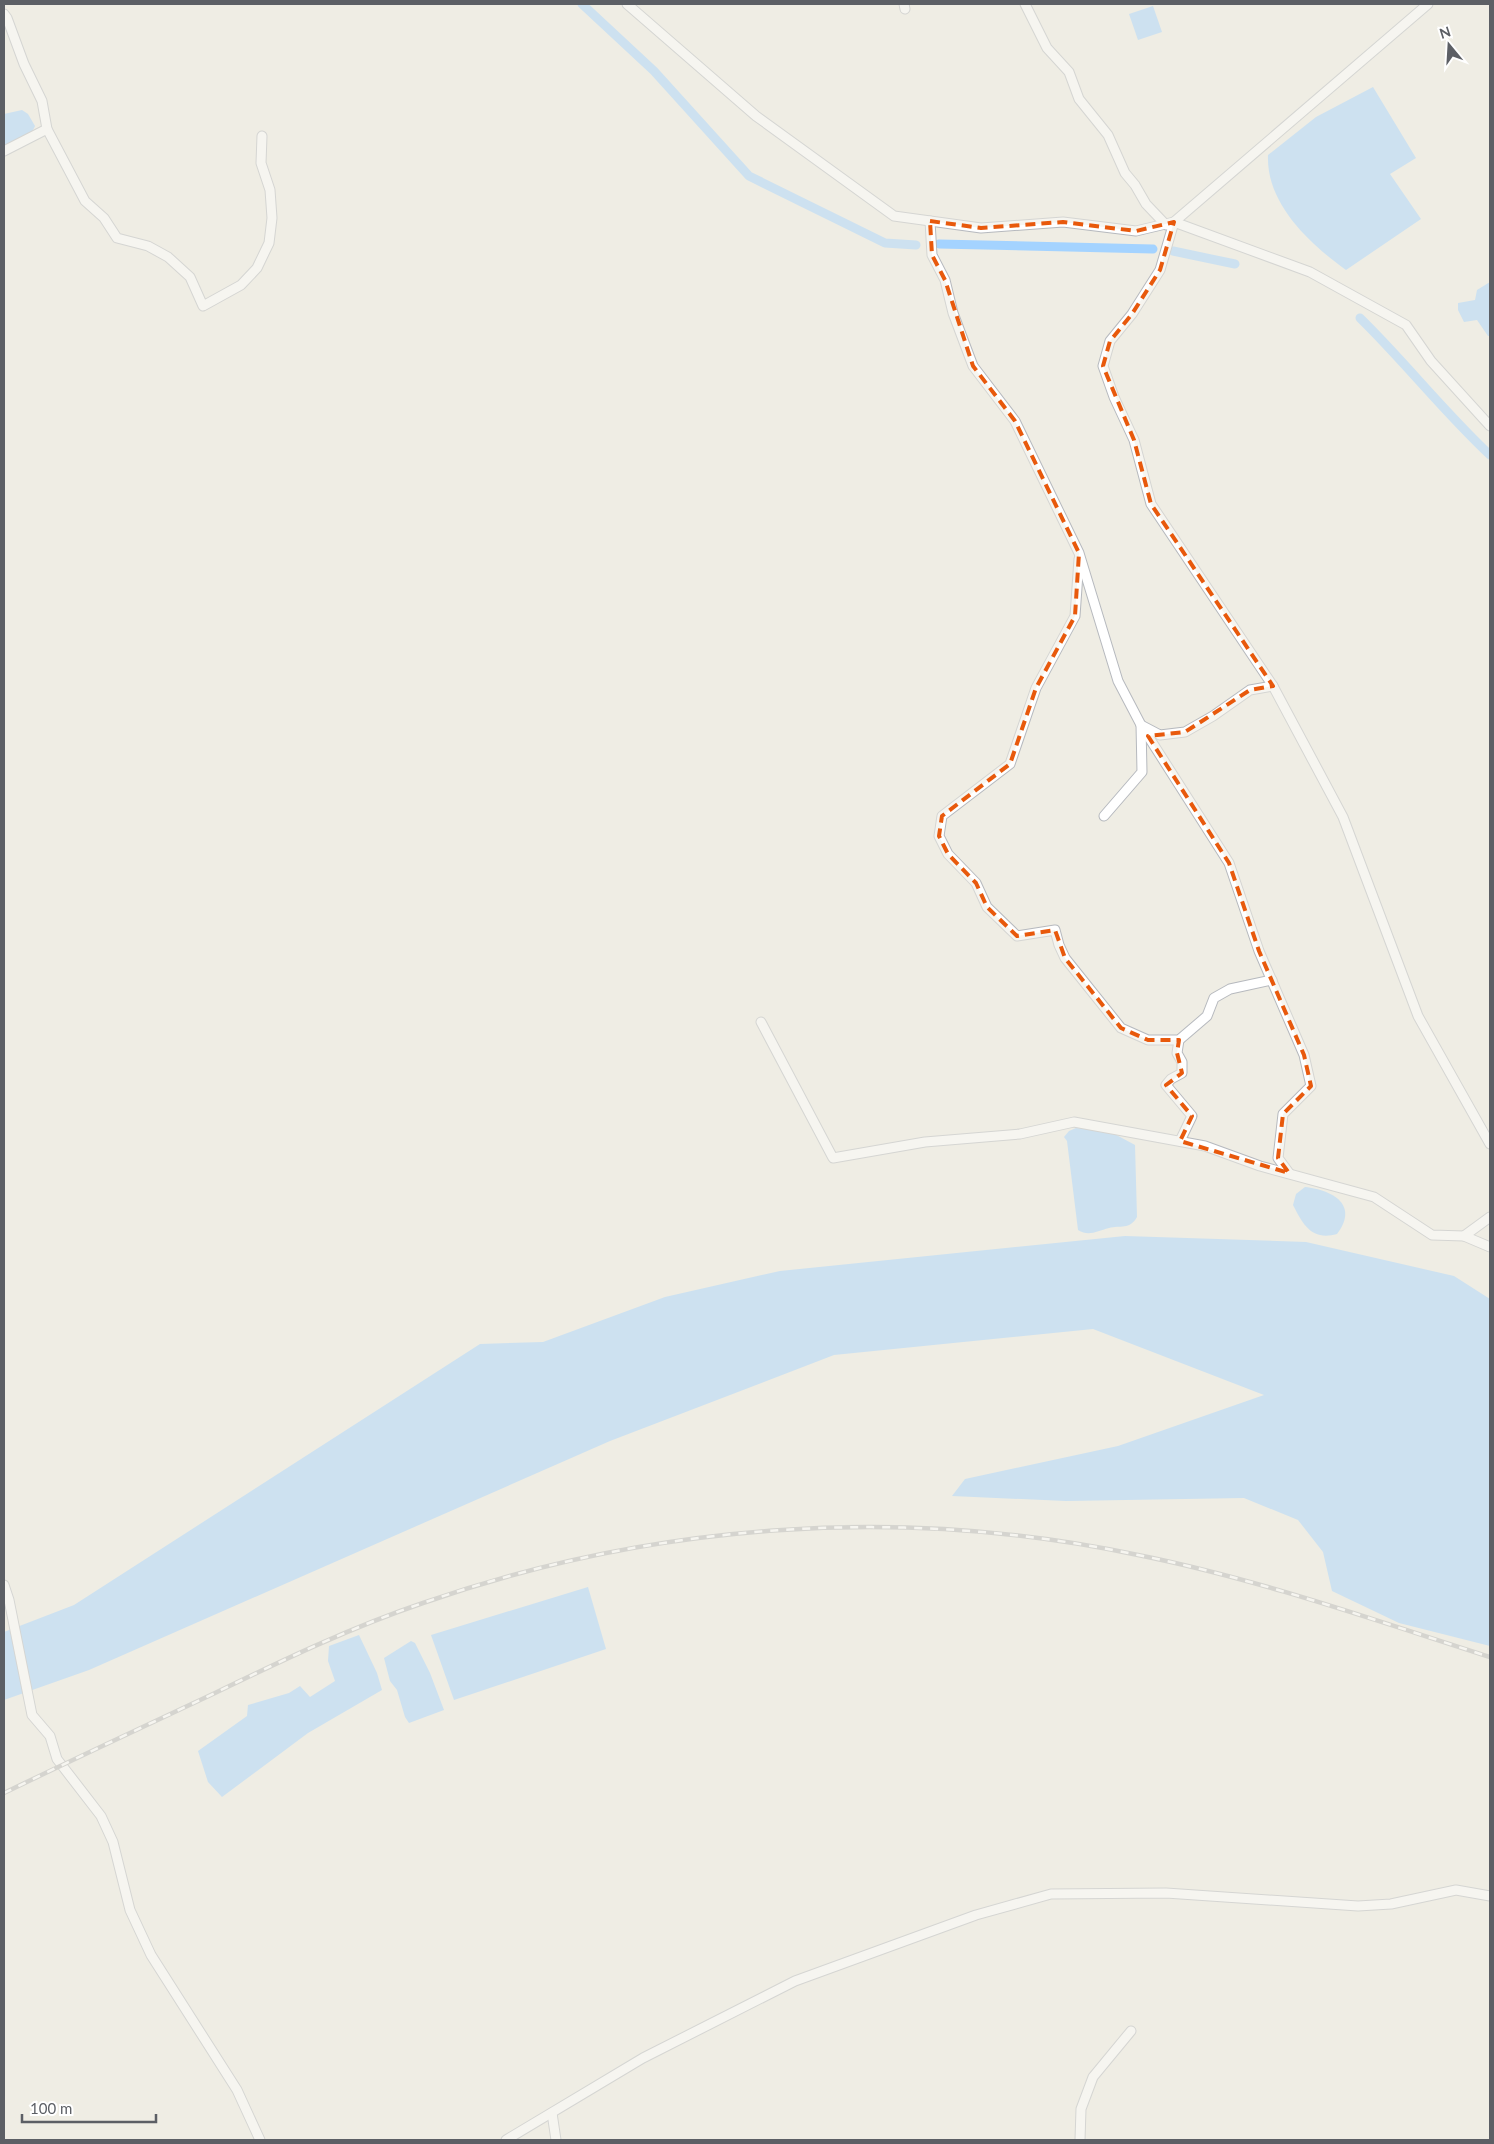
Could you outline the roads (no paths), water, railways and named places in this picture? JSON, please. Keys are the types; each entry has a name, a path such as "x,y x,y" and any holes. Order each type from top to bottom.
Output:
{"street":[{"path":"627,4 756,116 894,216 981,228 1063,222 1136,231 1170,223 1428,4"},
{"path":"1028,6 1048,48 1069,72 1079,99 1108,135 1125,173 1135,185 1146,204 1170,223 1310,272 1406,325 1431,361 1490,426"},
{"path":"4,14 24,64 42,101 47,129 85,201 104,218 117,238 148,246 168,257 190,277 203,306 241,285 257,268 269,243 272,218 270,190 261,163 262,136"},
{"path":"4,151 47,129"},
{"path":"930,221 932,255 945,280 953,313 973,366 1015,421 1079,553 1118,681 1140,725 1229,862 1259,951 1304,1055 1311,1086 1283,1114 1278,1158 1289,1173"},
{"path":"1170,223 1160,270 1132,314 1110,341 1103,366 1114,397 1134,440 1151,504 1273,686 1344,817 1418,1016 1490,1144"},
{"path":"1079,553 1074,616 1036,688 1010,764 942,816 939,836 948,854 976,883 988,907 1017,936 1056,930 1059,945 1065,958 1121,1028 1148,1040 1179,1040 1208,1016 1214,998 1230,988 1272,980"},
{"path":"1140,725 1160,735 1185,732 1213,716 1250,690 1273,686"},
{"path":"1104,816 1142,772 1140,725"},
{"path":"762,1022 833,1158 925,1142 1020,1134 1074,1122 1205,1146 1260,1166 1374,1198 1432,1235 1464,1236 1490,1247"},
{"path":"1179,1040 1177,1053 1182,1062 1182,1073 1170,1079 1166,1085 1192,1116 1180,1141"},
{"path":"1464,1236 1490,1217"},
{"path":"4,1585 9,1600 32,1715 50,1736 57,1759 101,1816 113,1842 130,1910 151,1955 237,2090 260,2140"},
{"path":"506,2140 643,2058 794,1980 976,1915 1050,1894 1166,1893 1358,1906 1391,1904 1456,1890 1490,1896"},
{"path":"1080,2140 1081,2110 1093,2077 1131,2031"},
{"path":"552,2113 556,2140"}],"water":[{"path":"1153,6 1162,32 1138,40 1129,14"},
{"path":"1373,87 1416,158 1390,174 1421,219 1346,270 1305,235 1282,206 1274,190 1269,173 1268,155 1316,117"},
{"path":"22,110 28,114 35,126 33,130 22,139 4,145 4,114"},
{"path":"1490,282 1490,336 1488,336 1477,320 1464,322 1458,310 1458,303 1475,300 1477,290"},
{"path":"1076,1128 1109,1131 1135,1145 1137,1217 1131,1224 1089,1233 1078,1230 1067,1141 1064,1137 1069,1131"},
{"path":"1305,1187 1325,1192 1340,1201 1344,1207 1345,1215 1343,1224 1337,1234 1321,1235 1309,1230 1305,1225 1293,1205 1296,1194"},
{"path":"1125,1236 1306,1242 1454,1276 1490,1299 1490,1646 1399,1623 1332,1591 1323,1552 1298,1520 1244,1498 1066,1501 952,1496 965,1479 1118,1446 1264,1395 1093,1329 834,1355 610,1441 89,1670 4,1700 4,1632 74,1605 480,1344 543,1342 665,1297 780,1271"},
{"path":"588,1587 606,1649 454,1700 431,1635"},
{"path":"359,1635 377,1673 382,1690 308,1733 222,1797 208,1782 198,1751 247,1716 248,1705 289,1693 300,1686 310,1697 335,1681 328,1661 329,1646"},
{"path":"411,1641 415,1643 430,1673 444,1710 409,1723 405,1717 397,1690 390,1681 384,1658"}],"waterway":[{"path":"582,4 654,71 749,176 885,243 916,245"},
{"path":"939,244 1153,249"},
{"path":"1173,251 1235,264"},
{"path":"1360,318 1490,455"}],"railway":[{"path":"4,1793 292,1656 396,1612 510,1576 598,1555 687,1539 778,1530 868,1527 958,1530 1049,1539 1138,1555 1272,1588 1490,1657"}]}
